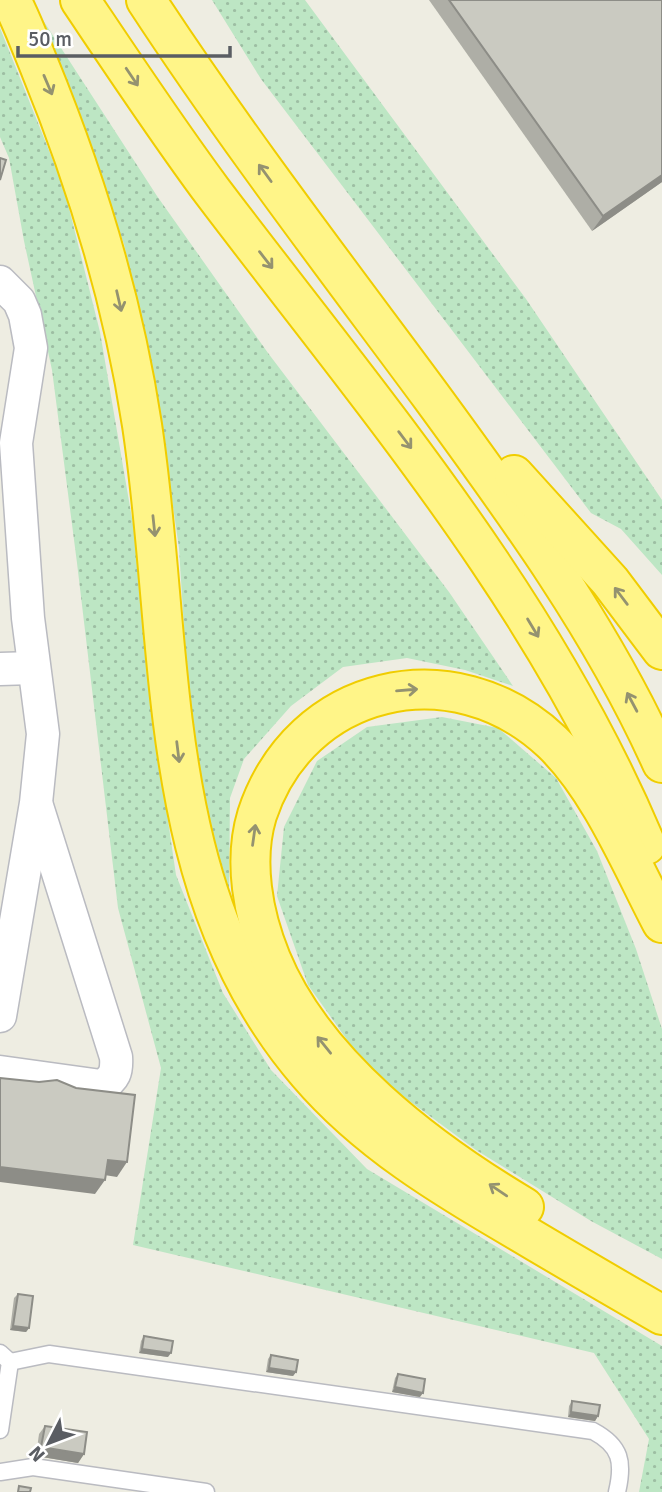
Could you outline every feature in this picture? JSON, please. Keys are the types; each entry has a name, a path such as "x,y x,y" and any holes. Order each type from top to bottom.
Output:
{"highway":[{"path":"11,0 77,162 111,269 120,308 150,476 185,805 204,882 224,940 258,1005 302,1065 342,1108 373,1136 464,1200 662,1315"},
{"path":"80,0 211,189 367,389 468,527 525,615 579,708 623,792 662,882"},
{"path":"146,0 204,87 527,529 620,679 662,763"},
{"path":"379,326 610,581 662,650"},
{"path":"662,923 604,815 570,762 552,742 519,716 477,696 440,690 401,690 347,707 312,731 295,747 273,780 256,817 251,877 264,940 271,960 293,999 334,1058 384,1107 450,1157 519,1204 662,1287"}],"street":[{"path":"0,282 19,301 25,315 31,348 16,443 33,668 39,691 43,734 36,803 0,1016"},
{"path":"0,669 33,668"},
{"path":"0,1072 101,1086 109,1082 117,1068 116,1056 36,803"}],"lane":[{"path":"0,1430 5,1357 48,1354 593,1431 610,1440 621,1460 617,1492"},
{"path":"0,1472 33,1467 206,1492"}],"green space":[{"path":"212,0 305,0 526,299 662,500 662,575 621,529 591,513 261,79"},
{"path":"39,14 157,196 268,353 449,592 513,686 465,670 407,658 343,667 291,706 244,759 230,798 229,899 206,807 188,692 179,548 157,394 124,244"},
{"path":"0,28 64,188 100,332 135,536 150,698 176,875 223,993 271,1070 367,1169 662,1346 662,1492 639,1492 649,1439 594,1353 133,1245 161,1068 118,908 52,370 9,158 0,137"},
{"path":"442,717 498,728 556,778 597,851 636,949 662,1029 662,1259 591,1221 476,1150 370,1072 308,985 277,896 284,827 317,761 367,727"}],"building":[{"path":"449,0 662,0 662,175 603,216"},
{"path":"0,158 6,160 0,180"},
{"path":"0,1078 39,1082 57,1080 76,1088 135,1095 127,1162 108,1160 105,1180 0,1167"},
{"path":"18,1294 33,1296 29,1328 13,1326"},
{"path":"144,1336 173,1341 171,1353 142,1349"},
{"path":"271,1355 298,1360 296,1372 269,1368"},
{"path":"398,1374 425,1379 423,1393 395,1387"},
{"path":"572,1401 600,1405 598,1416 571,1412"},
{"path":"45,1426 87,1432 84,1454 41,1447"},
{"path":"19,1486 31,1488 30,1492 18,1492"}]}
